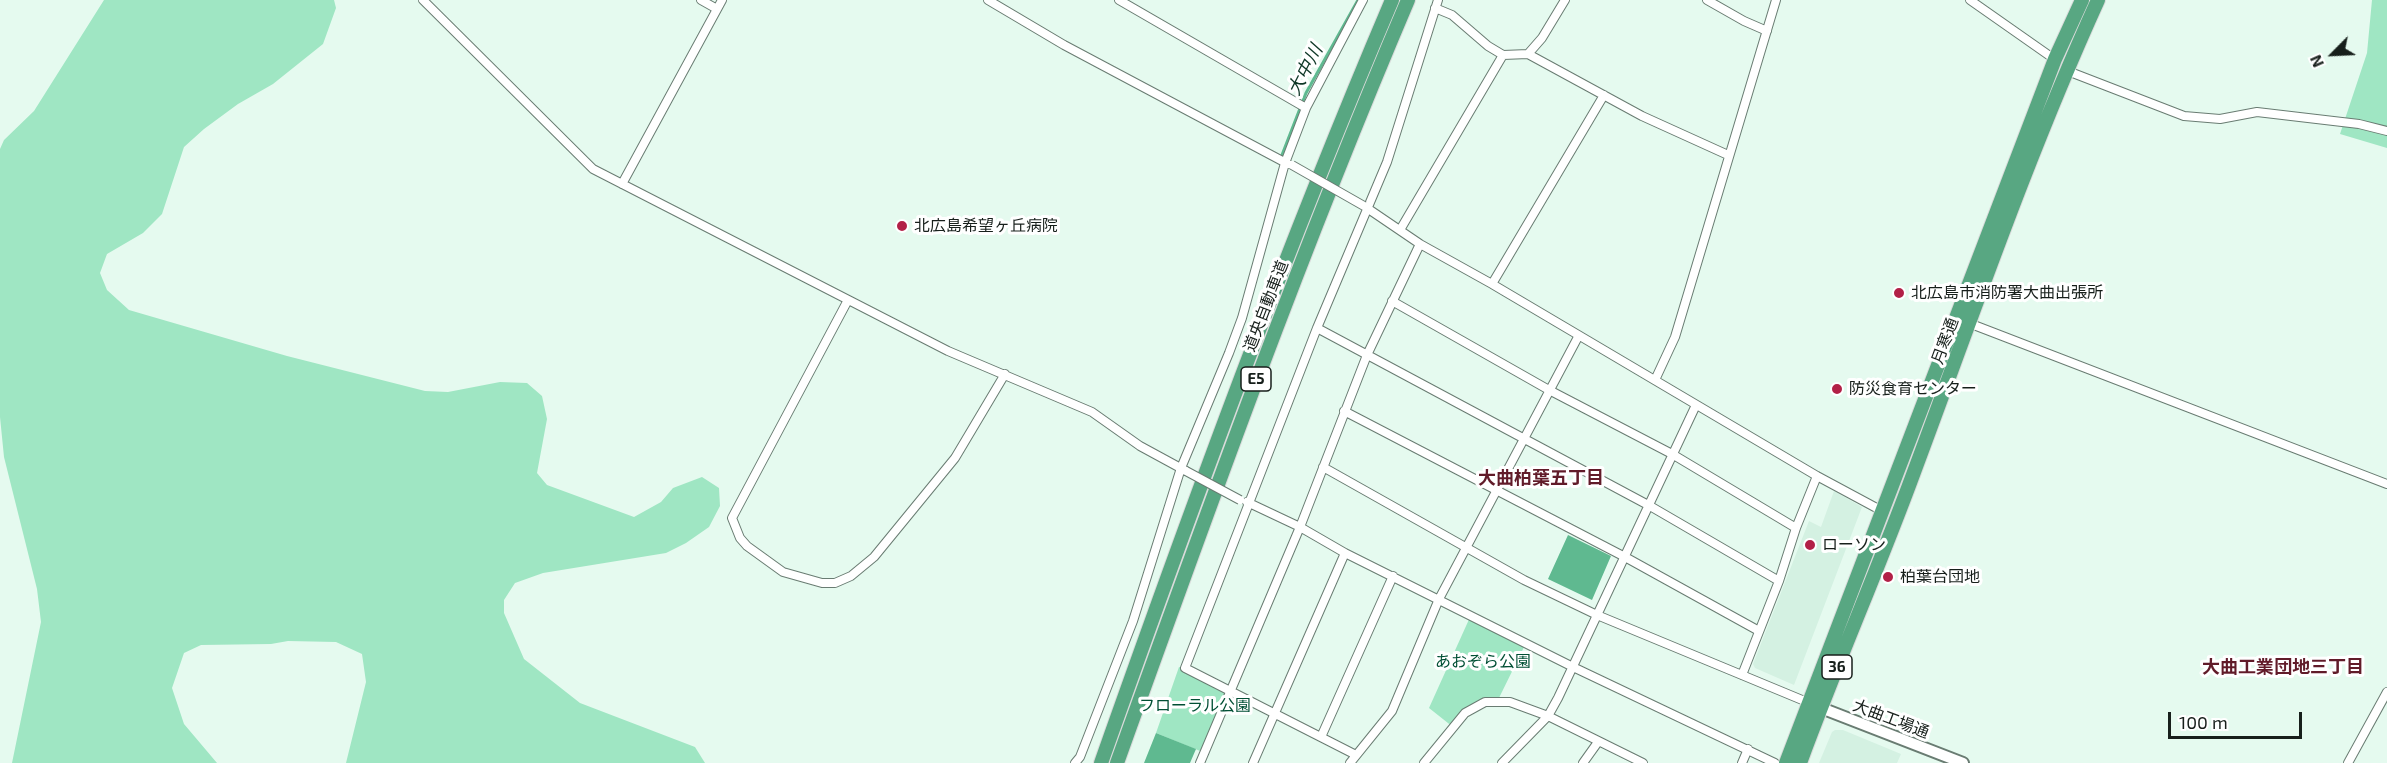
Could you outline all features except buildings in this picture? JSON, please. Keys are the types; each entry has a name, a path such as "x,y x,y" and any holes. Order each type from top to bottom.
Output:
{"highway":[{"name":"道央自動車道","path":"1101,763 1161,591 1283,265 1392,0"},
{"name":"道央自動車道","path":"1117,763 1180,584 1292,284 1341,158 1408,0"},
{"name":"月寒通","path":"1800,763 1896,518 2055,59 2082,0"},
{"name":"月寒通","path":"1786,763 1882,511 2066,71 2098,0"}],"street":[{"path":"423,0 594,169 948,351 1092,412 1140,446 1240,500 1300,527 1345,553 1574,667 1775,763"},
{"path":"701,0 717,9"},
{"path":"622,184 722,0"},
{"path":"988,0 1064,45 1289,164 1578,337 1817,476 1896,518"},
{"path":"1119,0 1306,108"},
{"path":"1075,763 1080,757 1133,621 1183,470 1242,318 1306,108 1363,0"},
{"path":"1528,54 1542,38 1565,0"},
{"path":"1707,0 1767,31"},
{"path":"1655,380 1675,337 1776,0"},
{"path":"1970,0 2055,59 2066,71 2184,116 2220,119 2257,112 2359,124 2387,131"},
{"path":"1356,755 1185,668 1317,328 1387,162 1437,4 1488,46 1503,55 1528,54 1642,116 1709,144 1728,155"},
{"path":"1400,230 1503,55"},
{"path":"1492,284 1604,95"},
{"path":"1200,763 1300,527 1367,355 1420,244"},
{"path":"848,300 732,518 740,538 747,546 783,572 822,583 835,583 851,576 874,557 955,458 1005,374"},
{"path":"1392,301 1549,390 1672,454 1796,528"},
{"path":"1963,321 2387,484"},
{"path":"1317,328 1650,506 1779,581"},
{"path":"1350,763 1392,711 1439,599 1578,337"},
{"path":"1502,763 1548,716 1574,667 1696,405"},
{"path":"1344,411 1625,557 1759,631"},
{"path":"1323,467 1524,580 1597,615 1808,702"},
{"path":"1742,675 1817,476"},
{"path":"1255,762 1345,553"},
{"path":"1321,737 1393,576"},
{"path":"2348,763 2387,692"},
{"path":"1424,763 1464,713 1485,702 1510,702 1548,716 1643,763"},
{"name":"大曲工場通","path":"1808,702 1963,763"},
{"path":"1583,763 1598,742"},
{"path":"1742,763 1748,749"}],"shaded area":[{"path":"1834,491 1862,507 1794,685 1755,668 1753,664 1809,521 1821,527"},
{"path":"1568,535 1611,556 1592,600 1548,579"},
{"path":"1843,730 1901,754 1897,763 1819,763 1832,732"},
{"path":"1156,733 1196,749 1190,763 1144,763"}],"green space":[{"path":"104,0 334,0 336,8 323,44 273,84 238,104 204,129 184,147 162,214 143,233 107,254 100,273 107,290 129,310 287,356 425,391 448,392 500,382 527,383 542,396 547,419 537,473 547,485 634,517 661,502 673,488 702,477 719,488 720,506 709,527 686,543 666,553 543,573 515,583 504,600 504,613 524,659 580,703 695,747 705,763 346,763 366,682 362,654 336,642 288,641 271,644 201,645 184,653 172,688 184,724 217,763 12,763 41,622 37,589 4,457 0,417 0,149 4,140 34,111"},
{"path":"2372,0 2387,0 2387,148 2340,134 2367,53"},
{"name":"あおぞら公園","path":"1471,615 1526,643 1497,702 1485,702 1453,727 1429,708"},
{"name":"フローラル公園","path":"1179,667 1186,668 1231,692 1205,753 1156,733"}],"waterway":[{"name":"大中川","path":"1282,155 1306,93 1358,0"}],"place":[{"name":"北広島希望ヶ丘病院","path":"902,226"},
{"name":"北広島市消防署大曲出張所","path":"1899,293"},
{"name":"防災食育センター","path":"1837,389"},
{"name":"ローソン","path":"1810,545"},
{"name":"柏葉台団地","path":"1888,577"}],"district":[{"name":"大曲柏葉五丁目","path":"1541,478"},
{"name":"大曲工業団地三丁目","path":"2283,667"}]}
